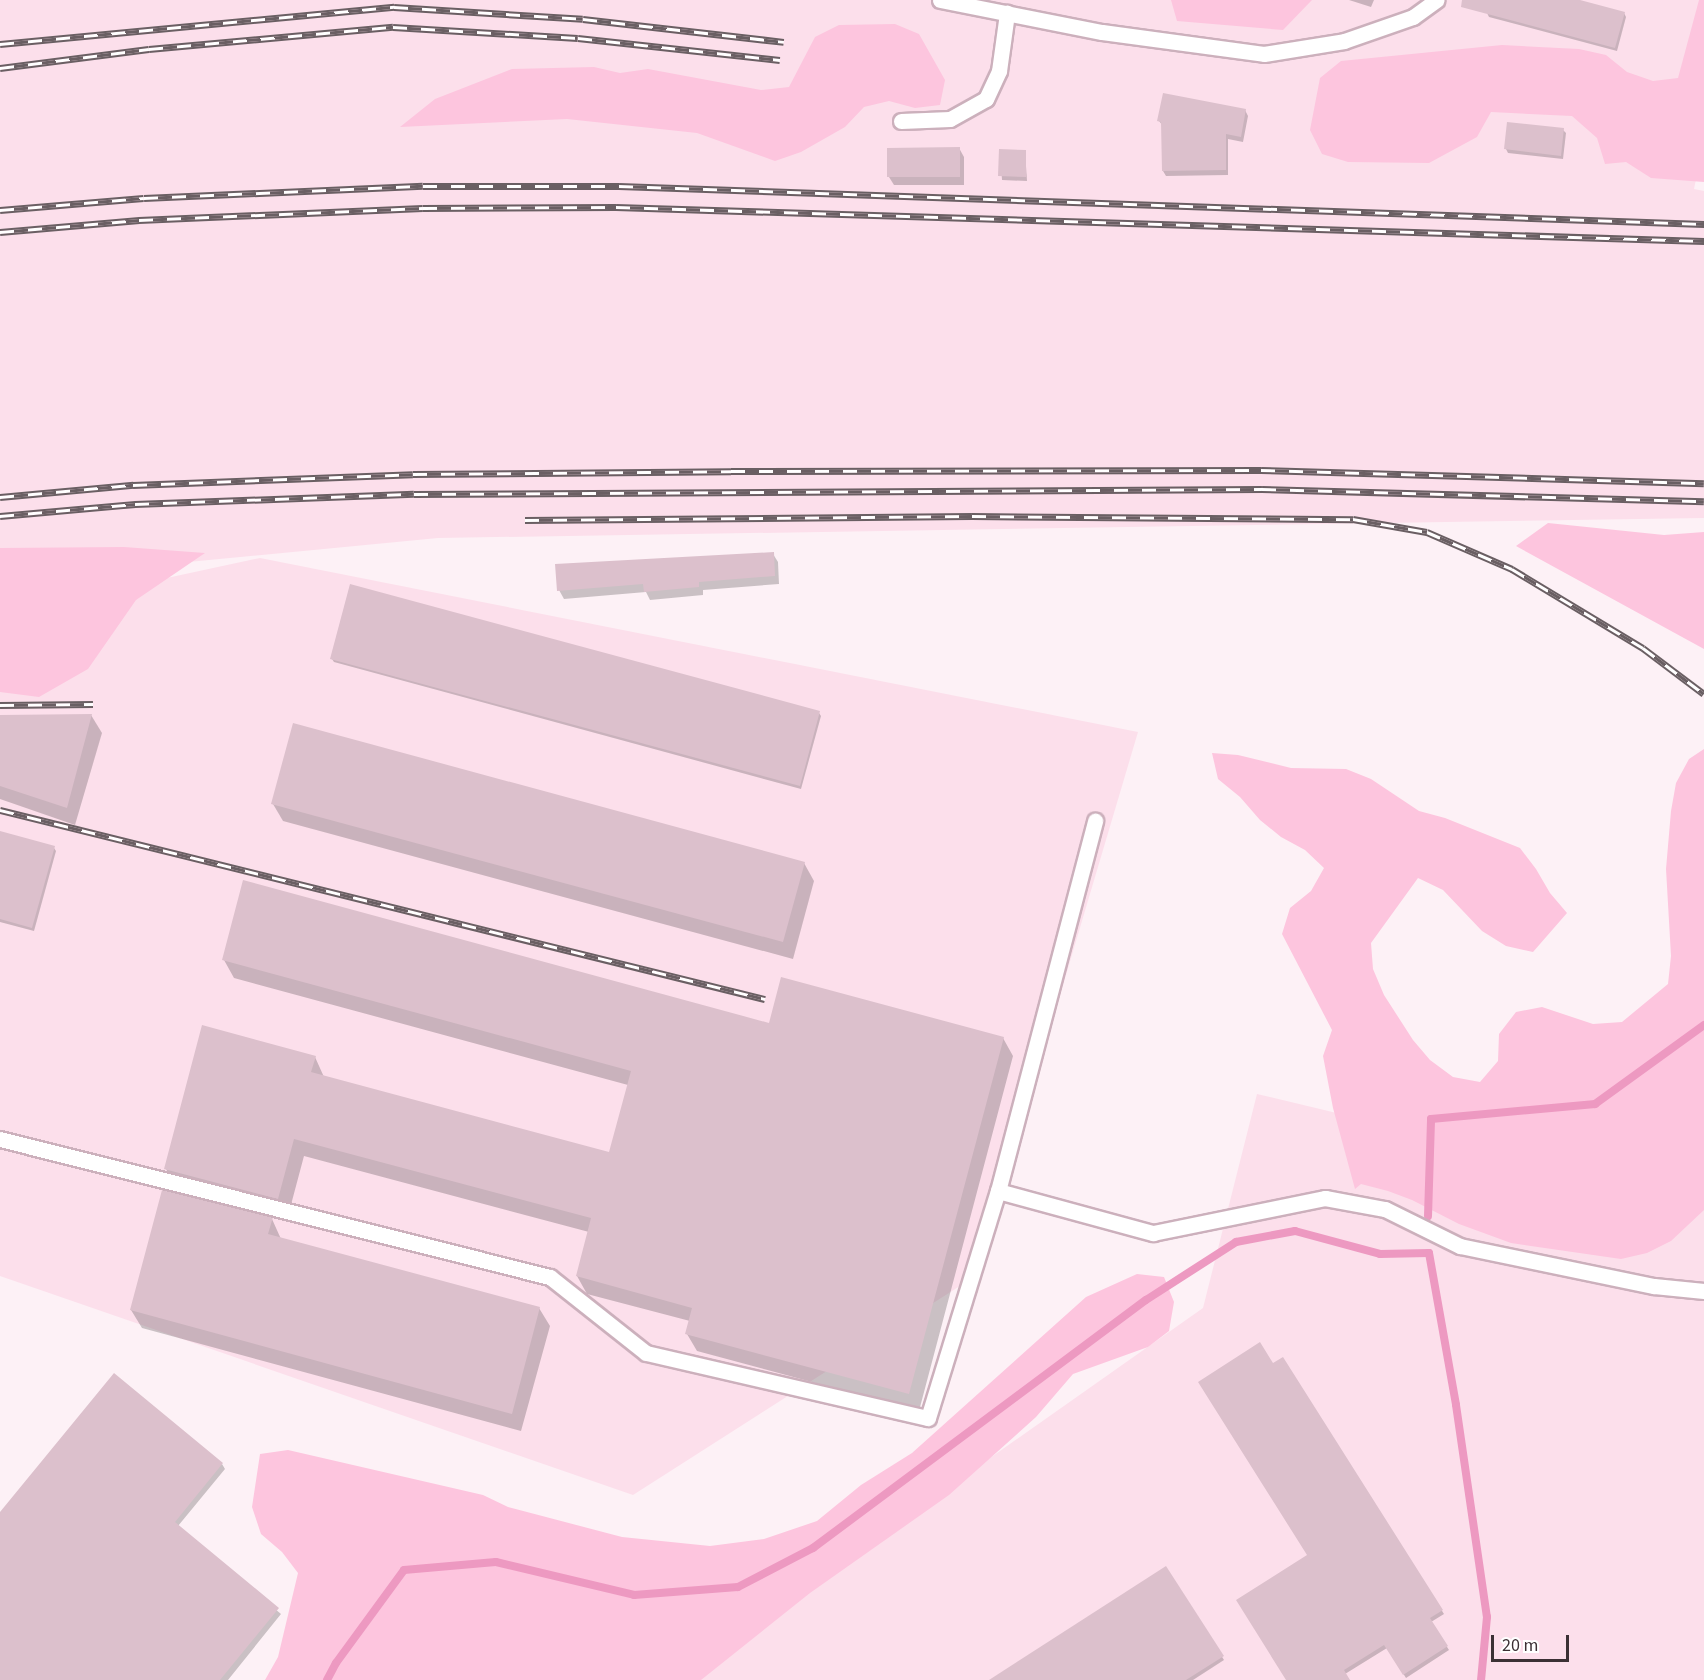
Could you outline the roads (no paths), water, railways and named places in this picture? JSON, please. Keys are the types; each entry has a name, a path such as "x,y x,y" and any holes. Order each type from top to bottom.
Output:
{"lane":[{"path":"940,0 1102,32 1264,54 1344,41 1413,17 1436,0"},
{"path":"901,121 950,119 986,99 999,71 1007,13"},
{"path":"0,1139 550,1277 646,1353 928,1418 998,1191 1095,820"},
{"path":"998,1191 1153,1233 1325,1198 1385,1209 1460,1246 1654,1286 1704,1291"}],"waterway":[{"path":"1428,1216 1431,1119 1595,1104 1704,1025"},
{"path":"327,1680 336,1663 404,1570 496,1562 634,1595 738,1587 813,1548 1146,1300 1236,1242 1295,1231 1380,1254 1429,1253 1456,1405 1487,1617 1481,1680"}],"railway":[{"path":"0,44 394,7 583,19 784,42"},
{"path":"0,68 149,49 393,27 578,38 780,60"},
{"path":"0,210 144,198 423,186 619,186 1704,224"},
{"path":"0,232 139,220 423,208 616,207 1704,241"},
{"path":"0,497 133,485 413,474 731,471 1261,470 1704,483"},
{"path":"0,516 135,504 414,494 1262,489 1704,501"},
{"path":"525,520 972,516 1353,519 1427,532 1512,569 1643,648 1704,694"},
{"path":"0,705 93,704"},
{"path":"0,810 765,999"}]}
